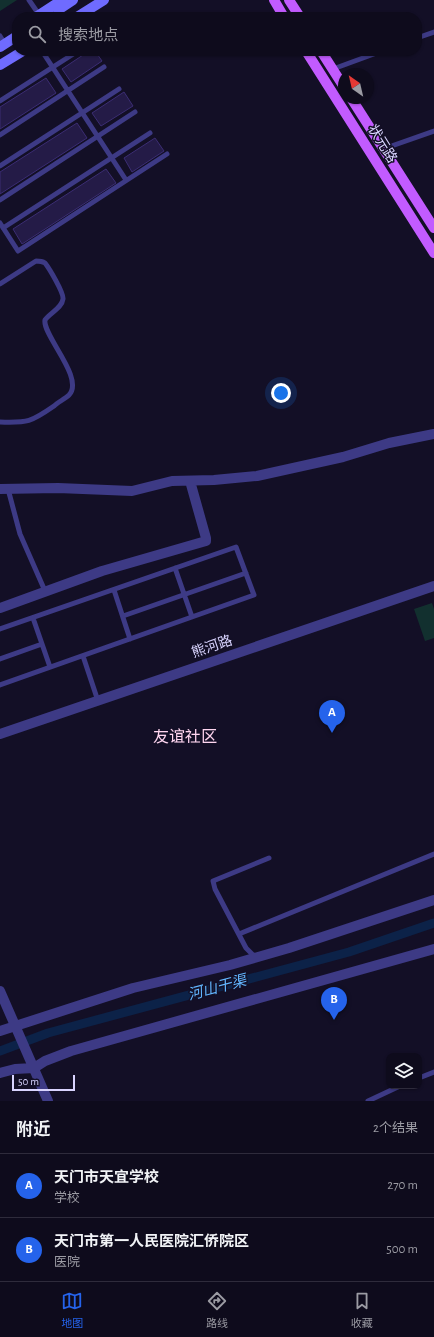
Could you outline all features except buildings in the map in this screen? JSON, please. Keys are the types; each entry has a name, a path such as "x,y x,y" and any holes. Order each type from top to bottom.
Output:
{"main road":[{"path":"46,12 62,0"},
{"path":"49,12 73,0"},
{"path":"75,12 94,0"},
{"path":"85,12 104,0"},
{"path":"274,0 281,12"},
{"path":"289,0 297,12"},
{"path":"1,41 12,33"},
{"path":"1,41 12,38"},
{"path":"0,59 12,52"},
{"path":"0,65 15,56"},
{"name":"状元路","path":"309,56 434,253"},
{"path":"324,56 338,77"},
{"name":"状元路","path":"355,104 434,228"}],"street":[{"path":"4,489 58,488 132,491 172,481 256,476 343,457 390,443 434,434"},
{"path":"0,608 102,570 206,541 190,481"},
{"name":"熊河路","path":"0,734 434,586"},
{"path":"0,1031 16,1028 133,988 255,958 289,948 434,900"},
{"path":"0,1073 33,1066 71,1051 434,949"},
{"path":"0,991 48,1101"}],"lane":[{"path":"30,0 38,12"},
{"path":"422,36 434,32"},
{"path":"45,56 126,180"},
{"path":"0,101 70,56"},
{"path":"333,69 368,56"},
{"path":"0,135 104,67"},
{"path":"0,166 119,89"},
{"path":"0,200 135,112"},
{"path":"383,149 434,131"},
{"path":"150,133 2,225 18,250 167,154"},
{"path":"0,284 36,261 46,264 61,290 63,299 60,306 45,320 45,329 63,357 72,386 69,395 35,418 24,423 0,422"},
{"path":"4,489 20,534 45,591"},
{"path":"0,629 236,547 254,595 0,685"},
{"path":"175,568 192,617"},
{"path":"123,616 246,573"},
{"path":"114,590 130,639"},
{"path":"33,618 50,667"},
{"path":"0,659 42,644"},
{"path":"83,656 98,701"},
{"path":"239,934 434,854"},
{"path":"255,958 246,948 212,882 269,858"},
{"path":"422,1077 434,1072"},
{"path":"368,1101 394,1089"}],"green space":[{"path":"0,0 17,0 0,11"},
{"path":"432,603 434,609 434,638 425,641 414,609"}],"waterway":[{"name":"河山干渠","path":"0,1051 48,1033 349,952 434,923"}],"place":[{"name":"天门市天宜学校","path":"332,733"},
{"name":"天门市第一人民医院汇侨院区","path":"334,1020"}],"district":[{"name":"友谊社区","path":"185,737"}]}
